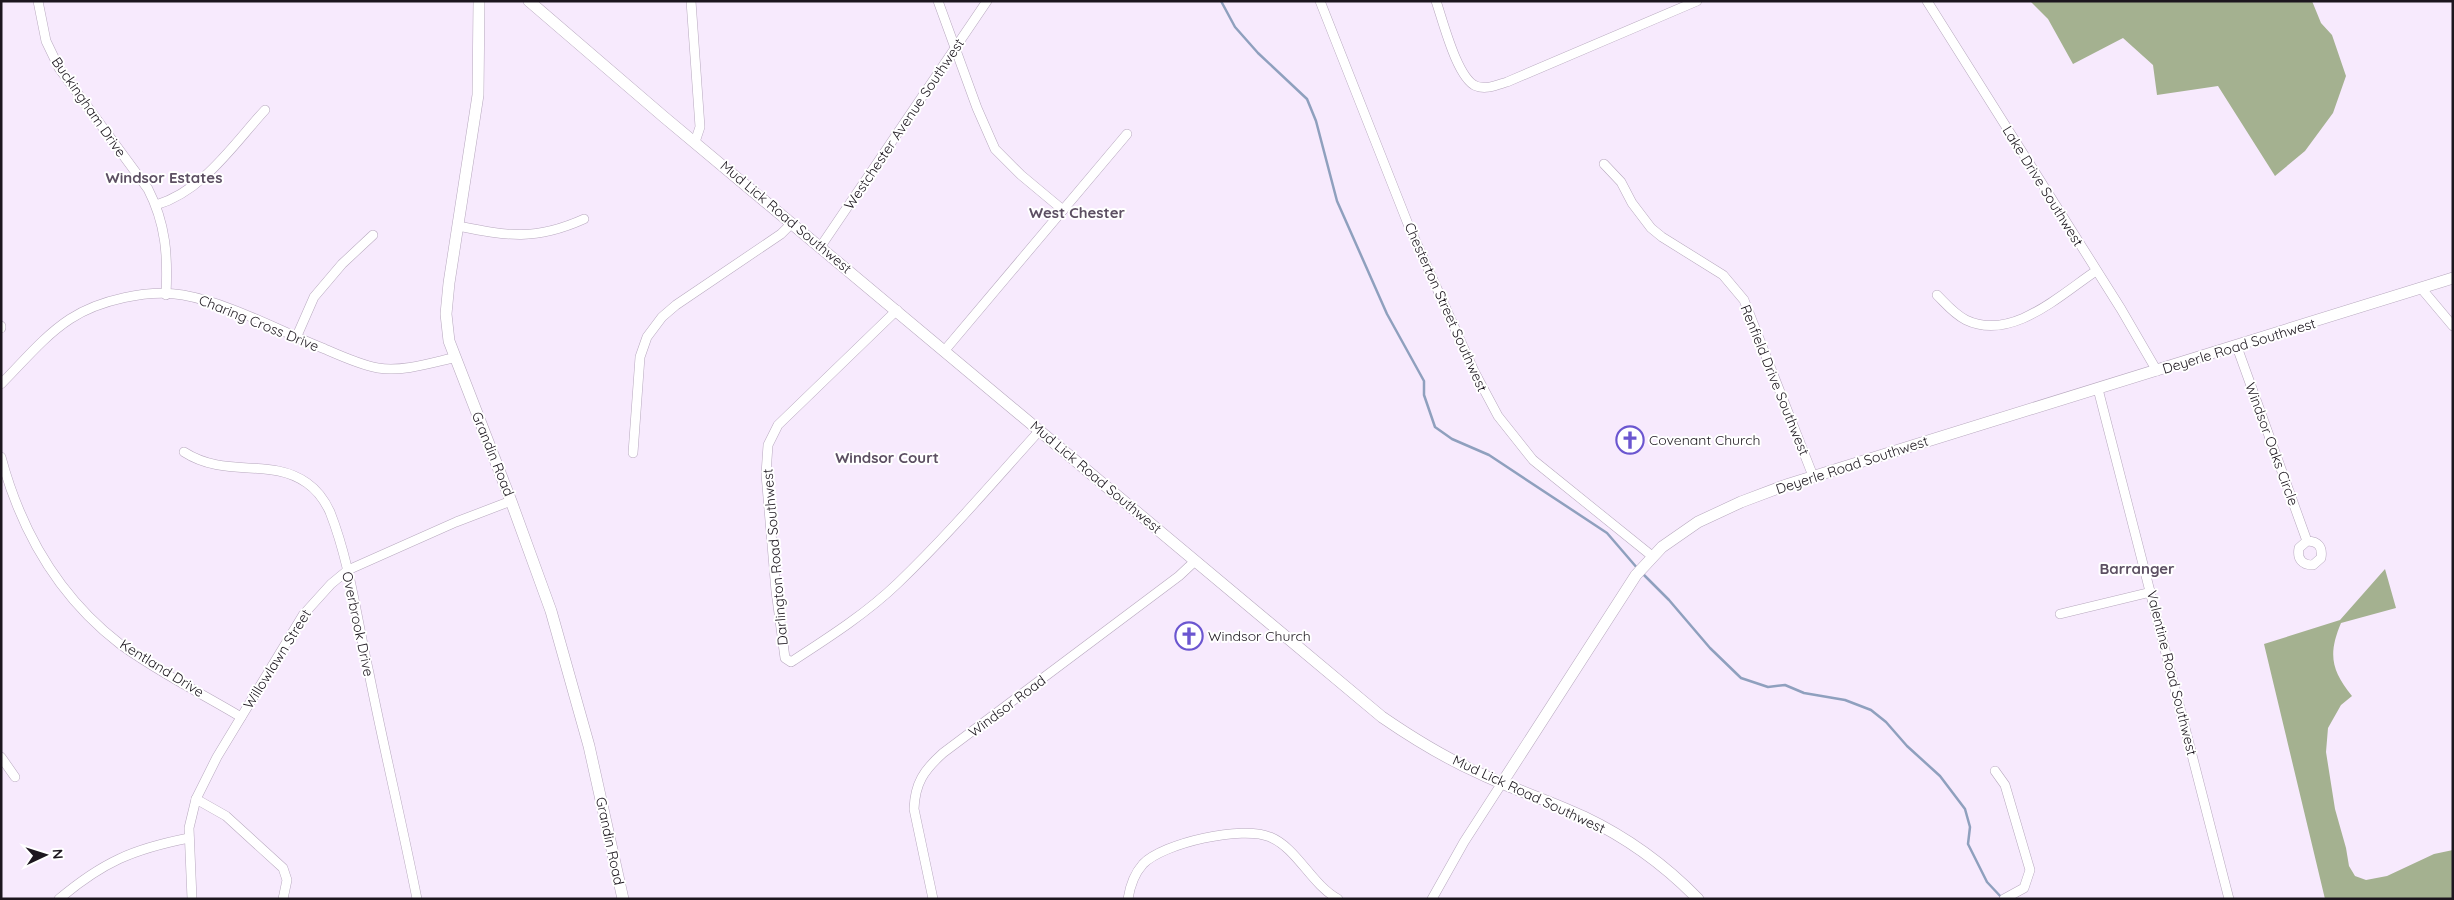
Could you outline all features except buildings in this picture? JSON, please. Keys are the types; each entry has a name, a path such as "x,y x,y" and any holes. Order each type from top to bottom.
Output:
{"street":[{"name":"Buckingham Drive","path":"38,1 46,41 59,68 148,190 156,205 167,250 166,295"},
{"name":"Grandin Road","path":"479,1 480,70 478,95 446,314 449,341 551,611 589,746 623,899"},
{"name":"Mud Lick Road Southwest","path":"530,1 694,142 821,246 1382,717 1450,758 1606,829 1654,861 1698,899"},
{"path":"691,1 700,127 694,142"},
{"path":"938,1 977,108 995,149 1020,175 1063,210"},
{"name":"Westchester Avenue Southwest","path":"821,246 987,1"},
{"name":"Chesterton Street Southwest","path":"1320,1 1408,224 1490,402 1518,444 1533,460 1652,556"},
{"path":"1436,1 1463,74 1474,85 1488,88 1507,82 1697,1"},
{"name":"Lake Drive Southwest","path":"1928,1 2157,371"},
{"path":"156,205 178,197 202,179 265,110"},
{"path":"945,350 1127,134"},
{"name":"Renfield Drive Southwest","path":"1604,164 1621,182 1632,203 1651,228 1722,275 1744,300 1813,476"},
{"path":"458,226 501,234 536,235 584,219"},
{"path":"633,453 640,358 643,346 652,328 676,305 781,234 792,223"},
{"path":"296,338 314,297 342,264 373,235"},
{"path":"1937,295 1954,312 1968,321 1990,326 2030,316 2096,270"},
{"name":"Deyerle Road Southwest","path":"1432,899 1464,842 1620,597 1652,556 1684,530 1741,502 1813,476 2237,347 2453,278"},
{"path":"2421,288 2453,326"},
{"name":"Charing Cross Drive","path":"1,384 56,330 85,310 124,298 181,294 210,301 296,338 379,368 420,365 454,358"},
{"name":"Darlington Road Southwest","path":"897,310 778,425 768,445 766,474 768,506 776,591 785,658 788,661 791,662 816,646 898,584 1040,430"},
{"name":"Windsor Oaks Circle","path":"2237,347 2307,541"},
{"name":"Valentine Road Southwest","path":"2098,389 2229,899"},
{"name":"Overbrook Drive","path":"184,452 203,463 218,467 285,472 306,482 319,495 329,510 348,570 417,899"},
{"name":"Kentland Drive","path":"1,457 13,496 31,538 54,575 86,612 121,644 144,660 241,717"},
{"name":"Willowlawn Street","path":"192,899 189,838 191,812 196,799 209,770 303,615 330,584 348,570 511,501"},
{"name":"Windsor Road","path":"933,899 914,809 915,794 922,775 943,753 1179,576 1195,561"},
{"path":"2060,614 2151,592"},
{"path":"1,756 15,777"},
{"path":"1995,771 2005,785 2030,870 2024,888 2007,897"},
{"path":"196,799 226,816 283,868 287,880 283,899"},
{"path":"1128,899 1136,874 1150,858 1176,847 1218,835 1245,832 1258,833 1277,840 1325,890 1338,899"},
{"path":"59,899 109,862 126,854 189,838"}],"green space":[{"path":"2030,1 2312,1 2321,23 2332,35 2346,76 2333,113 2305,151 2275,176 2218,86 2157,95 2153,65 2123,38 2073,64 2048,19"},
{"path":"2385,569 2396,608 2341,623 2334,644 2333,653 2336,670 2352,696 2341,705 2328,728 2326,752 2335,809 2349,866 2355,876 2366,880 2387,876 2434,854 2453,850 2453,899 2325,899 2264,644 2340,620"}],"waterway":[{"path":"1221,1 1235,27 1258,53 1307,99 1316,121 1337,201 1387,314 1424,381 1424,395 1435,427 1452,439 1489,455 1607,533 1638,569"},
{"path":"1642,573 1669,600 1710,648 1741,678 1768,687 1785,685 1804,693 1845,700 1871,710 1886,722 1907,746 1940,776 1965,809 1970,827 1968,844 1987,882 2002,898"}],"place":[{"name":"Covenant Church","path":"1630,440"},
{"name":"Windsor Church","path":"1189,636"}],"district":[{"name":"Windsor Estates","path":"164,178"},
{"name":"West Chester","path":"1077,213"},
{"name":"Windsor Court","path":"887,458"},
{"name":"Barranger","path":"2137,569"}]}
